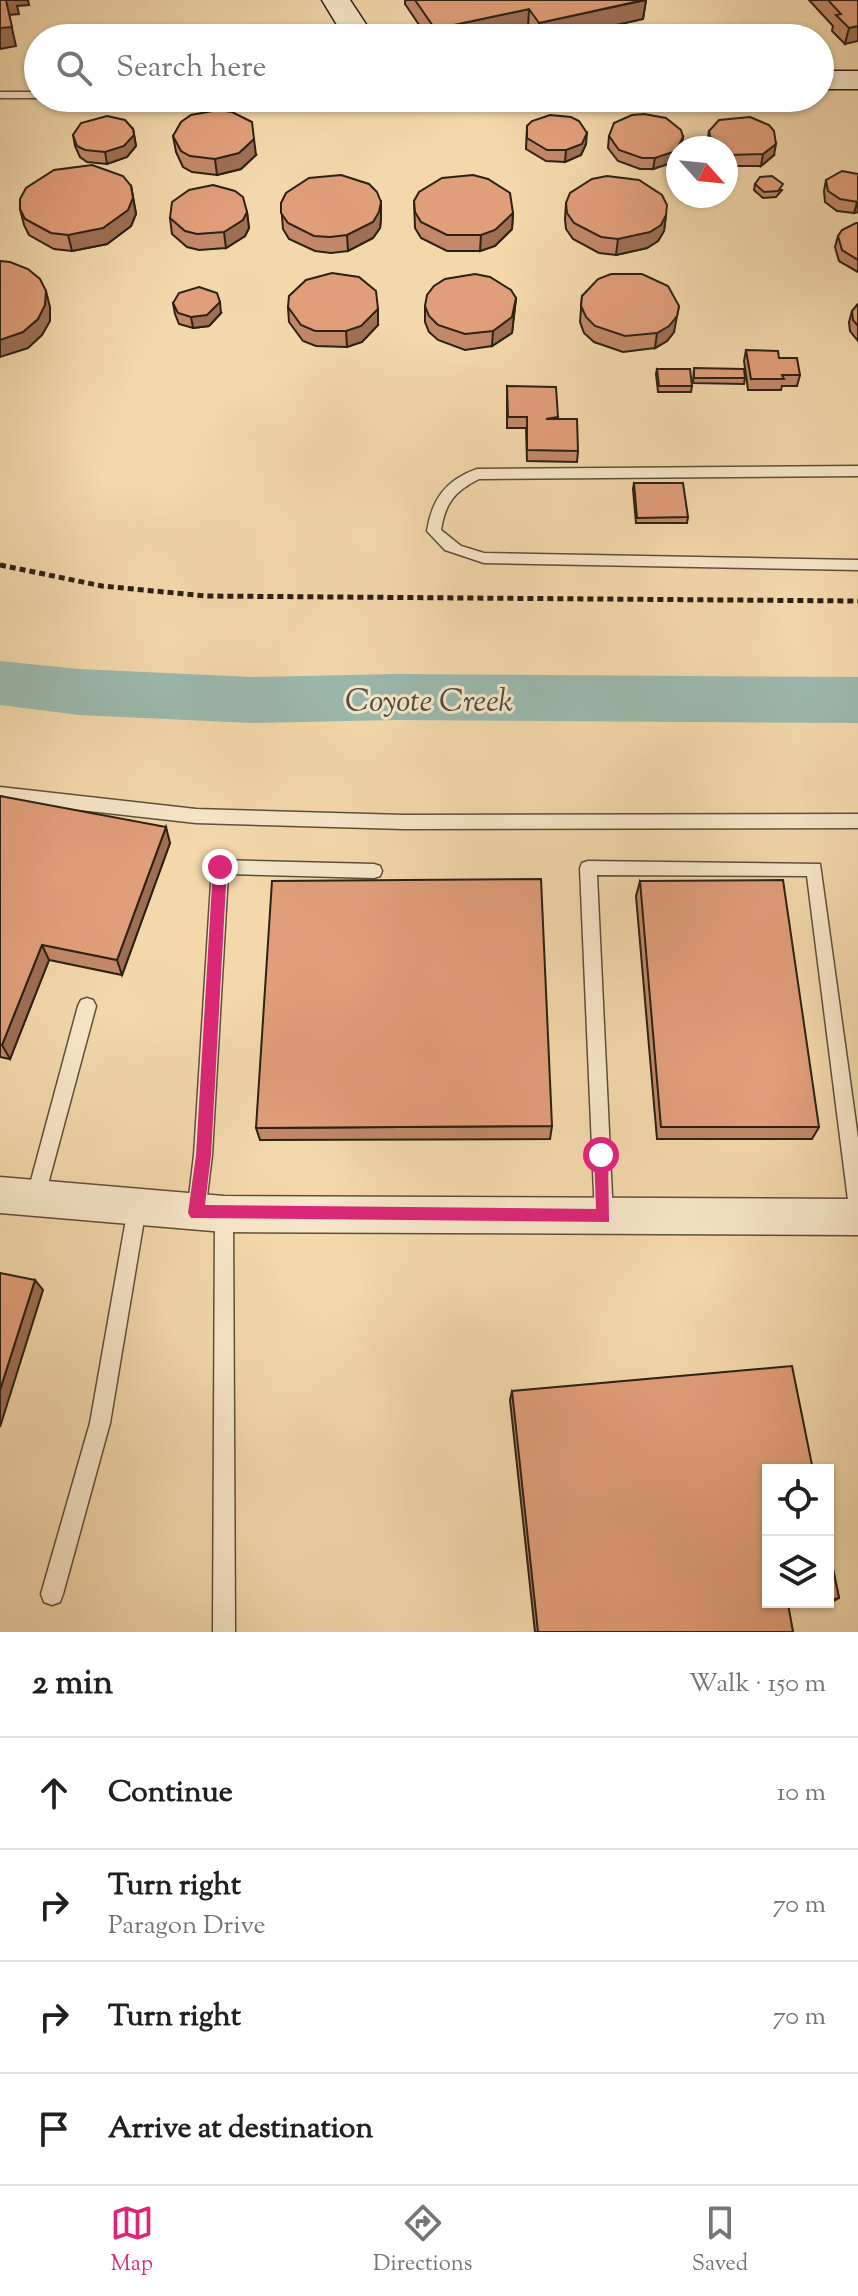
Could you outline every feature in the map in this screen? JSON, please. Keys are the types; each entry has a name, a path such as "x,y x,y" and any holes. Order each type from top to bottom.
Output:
{"street":[{"path":"340,1 352,24"},
{"path":"834,80 858,80"},
{"path":"18,1197 210,1213 858,1217"}],"lane":[{"path":"0,95 24,95"},
{"path":"858,471 477,474 450,488 441,499 434,531 442,542 467,555 484,558 858,565"},
{"path":"0,794 196,816 404,822 858,821"},
{"path":"224,1632 210,1213 203,1155 220,867 374,871"},
{"path":"604,1217 588,868 814,869 858,1208"},
{"path":"18,1197 87,1006"},
{"path":"52,1594 100,1423 137,1208"}],"path":[{"path":"0,565 53,580 152,592 268,599 858,601"}],"building":[{"path":"0,0 6,0 12,27 0,28"},
{"path":"415,0 644,0 539,23 529,9 458,24 432,24"},
{"path":"828,0 858,0 858,26 849,28 836,15 841,14"},
{"path":"232,112 252,122 254,139 239,153 215,159 190,156 181,151 173,136 181,122 191,115"},
{"path":"550,115 579,121 587,133 582,144 566,150 547,150 527,138 527,126 532,121"},
{"path":"632,115 666,118 681,130 683,136 666,136 666,154 655,158 642,158 619,150 609,136 614,123"},
{"path":"107,116 125,120 133,129 134,135 124,146 105,152 77,146 73,135 81,123"},
{"path":"750,117 769,125 774,131 776,144 763,154 738,155 738,136 710,136 709,131 719,120"},
{"path":"92,165 123,176 131,186 133,198 128,210 103,228 68,235 51,233 25,219 20,209 20,199 26,188 54,170"},
{"path":"842,171 858,174 858,202 840,199 828,191 826,180"},
{"path":"341,175 369,184 377,192 381,202 373,222 347,235 330,237 314,236 288,223 281,213 281,203 286,193 309,178"},
{"path":"473,175 488,179 510,193 513,213 495,230 481,235 447,235 421,222 415,212 414,201 419,192 442,178"},
{"path":"607,176 639,180 662,195 667,208 661,225 650,232 618,239 601,237 574,223 567,213 566,203 570,193 592,179"},
{"path":"772,176 783,184 778,191 764,192 755,184 760,177"},
{"path":"213,185 235,191 243,197 247,212 243,220 224,232 197,234 185,231 170,218 172,202 189,190"},
{"path":"856,223 858,260 842,250 838,236 842,230"},
{"path":"0,261 28,269 40,279 46,291 45,305 38,319 23,332 0,340"},
{"path":"332,273 359,277 376,291 378,309 361,326 346,331 315,331 301,325 288,307 289,296 306,280"},
{"path":"475,274 490,277 511,290 516,298 512,317 493,331 465,334 438,325 425,306 427,295 445,279"},
{"path":"611,274 642,274 668,286 679,306 677,316 669,326 657,333 625,336 595,326 581,306 582,296 598,279"},
{"path":"199,287 217,293 220,302 207,315 191,317 178,313 173,303 179,293"},
{"path":"858,304 858,326 853,320 852,311"},
{"path":"746,350 778,351 779,358 797,358 800,375 782,375 784,379 751,379"},
{"path":"694,368 744,369 745,378 694,378"},
{"path":"657,369 690,369 692,386 659,386"},
{"path":"507,386 556,387 558,417 546,419 577,419 578,451 527,450 527,417 508,417"},
{"path":"634,483 683,483 688,517 637,518"},
{"path":"0,796 166,827 117,960 42,945 2,1045 0,1045"},
{"path":"541,879 552,1126 256,1128 272,881"},
{"path":"783,880 819,1127 661,1127 640,881"},
{"path":"0,1273 35,1280 0,1390"},
{"path":"792,1366 812,1464 762,1464 762,1608 789,1608 793,1632 538,1632 512,1391"},
{"path":"834,1574 839,1598 834,1599"}],"waterway":[{"name":"Coyote Creek","path":"0,683 79,692 252,700 396,697 858,700"}],"route":[{"path":"220,867 203,1155 196,1213 604,1217 601,1155"}]}
